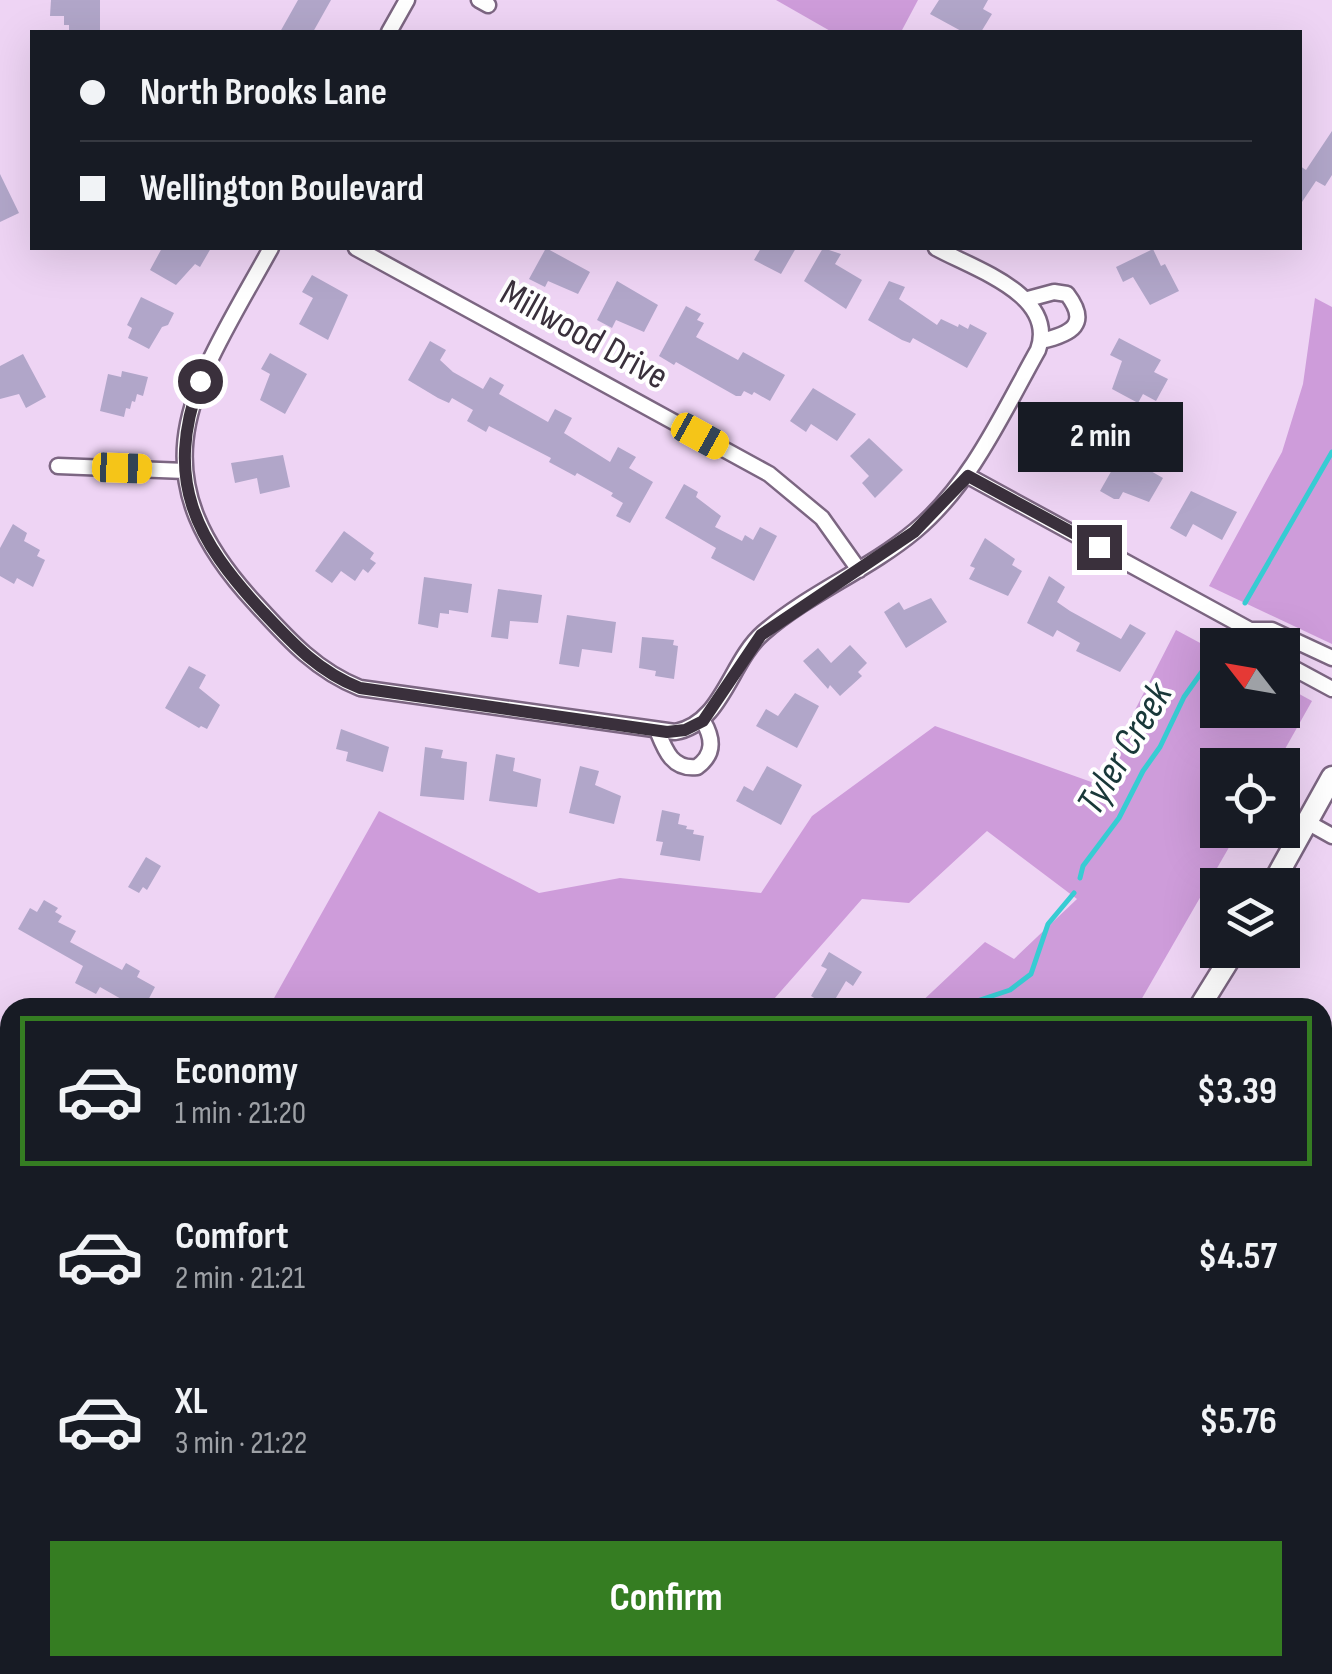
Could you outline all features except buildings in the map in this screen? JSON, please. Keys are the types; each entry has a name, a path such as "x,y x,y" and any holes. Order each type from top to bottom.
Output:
{"main road":[{"path":"1281,868 1332,777"},
{"path":"1205,998 1224,968"}],"street":[{"path":"390,30 407,0"},
{"path":"270,250 200,381 186,427 185,471 197,521 219,563 299,650 330,674 360,688 658,730 685,730 703,721 761,635 914,532 968,476 1041,341 1040,318 1028,300 940,250"},
{"name":"Millwood Drive","path":"360,250 769,474 822,518 859,570"},
{"path":"1028,300 1054,292 1067,294 1078,308 1078,322 1071,330 1041,341"},
{"path":"58,466 185,471"},
{"path":"968,476 1246,628"},
{"path":"1300,643 1332,658"},
{"path":"1300,672 1332,689"},
{"path":"658,730 671,759 691,768 704,762 710,748 711,734 703,721"},
{"path":"1307,822 1332,836"}],"shaded area":[{"path":"776,0 918,0 902,30 828,30"},
{"path":"1315,298 1332,307 1332,644 1209,586 1282,452 1303,384"},
{"path":"1176,630 1200,643 1200,728 1297,728 1286,748 1200,748 1200,848 1229,848 1217,868 1200,868 1200,898 1142,998 926,998 985,942 1014,959 1077,899 987,831 909,903 862,899 775,998 274,998 379,811 539,893 620,878 761,893 812,816 935,726 1097,784"},
{"path":"1300,694 1312,701 1300,722"}],"waterway":[{"name":"Tyler Creek","path":"1245,603 1332,452"},
{"name":"Tyler Creek","path":"1080,878 1083,866 1119,818 1200,674"},
{"name":"Tyler Creek","path":"986,998 1010,990 1031,974 1048,924 1074,893"}],"route":[{"path":"200,381 186,427 184,450 190,498 207,543 227,573 299,650 330,674 360,688 675,732 703,721 761,635 914,532 968,476 1099,547"}]}
